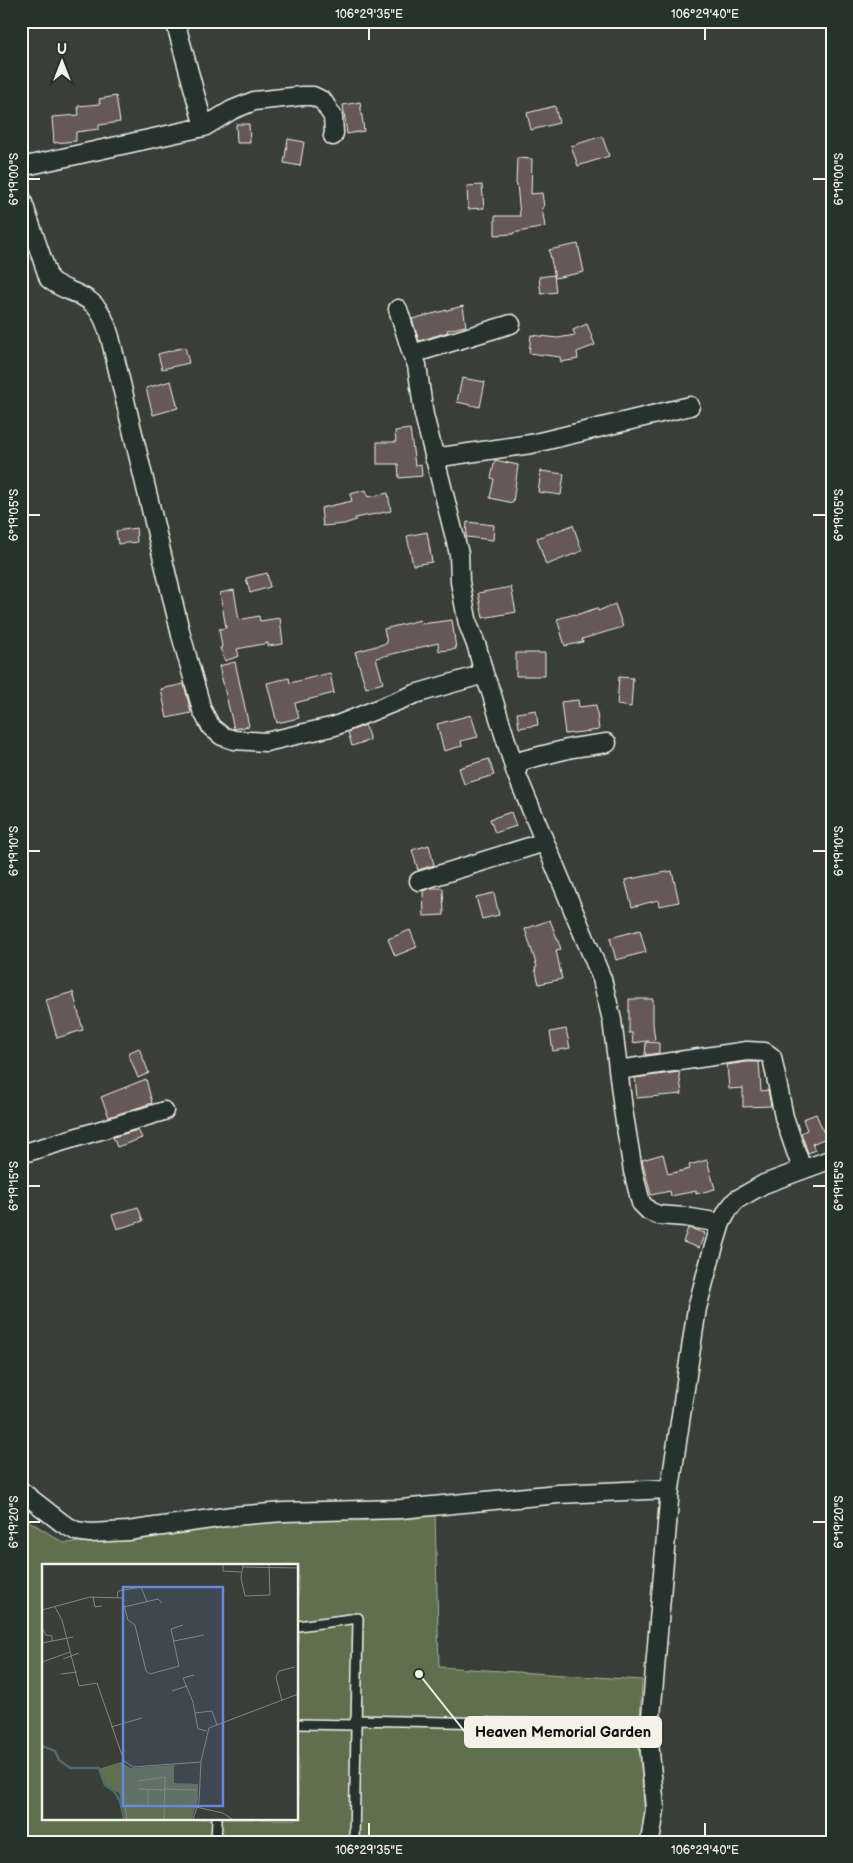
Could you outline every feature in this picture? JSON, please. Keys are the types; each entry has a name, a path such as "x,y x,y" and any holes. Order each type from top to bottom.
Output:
{"street":[{"path":"175,21 204,127"},
{"path":"21,167 204,127 232,110 248,103 302,96 313,96 324,101 333,117 333,136"},
{"path":"21,197 49,279 55,285 90,301 98,309 104,320 110,337 190,668 202,710 211,727 222,736 234,740 266,742 335,726 415,694 484,674"},
{"path":"398,309 417,365 424,414 459,554 460,582 468,624 477,647 516,773 602,979 612,1020 629,1145 641,1203 649,1212 658,1215 685,1216 721,1223"},
{"path":"412,354 511,324"},
{"path":"434,458 531,444 690,406"},
{"path":"516,773 519,764 524,760 572,748 607,743"},
{"path":"419,882 545,842"},
{"path":"618,1070 747,1051 766,1052 772,1057 782,1109 791,1141 802,1169"},
{"path":"21,1154 164,1111"},
{"path":"650,1842 655,1809 649,1741 670,1489 697,1308 721,1223 736,1200 764,1184 832,1159"},
{"path":"21,1490 62,1523 76,1531 90,1533 128,1531 232,1516 284,1512 380,1511 558,1494 670,1489"}],"lane":[{"path":"299,1626 358,1618 354,1842"},
{"path":"299,1724 355,1722 631,1726"},
{"path":"216,1842 217,1820"}],"green space":[{"path":"301,1513 365,1520 435,1515 439,1667 642,1680 639,1743 645,1817 640,1842 21,1842 21,1516 64,1543"}],"building":[{"path":"116,96 120,122 99,125 99,129 76,132 76,141 54,143 52,117 79,115 78,106 100,104 99,99"},
{"path":"360,102 364,131 347,134 343,105"},
{"path":"555,106 559,123 531,130 527,113"},
{"path":"236,124 249,124 250,143 237,143"},
{"path":"602,136 609,156 578,166 571,146"},
{"path":"288,139 304,142 300,166 284,163"},
{"path":"517,158 532,159 531,194 542,193 545,227 513,234 495,235 495,216 520,216 516,184"},
{"path":"482,185 484,208 468,209 467,186"},
{"path":"578,244 584,272 555,278 549,250"},
{"path":"554,275 556,292 541,294 539,277"},
{"path":"463,306 466,326 447,330 448,332 419,341 412,319"},
{"path":"587,324 595,345 577,352 578,359 561,362 560,357 529,353 531,335 558,338 575,335 573,330"},
{"path":"185,347 189,363 162,369 158,354"},
{"path":"462,378 485,382 480,407 457,402"},
{"path":"171,381 178,408 153,415 146,388"},
{"path":"410,429 415,465 421,464 422,476 399,478 398,464 377,464 377,442 396,442 395,431"},
{"path":"495,460 518,465 513,503 490,498 494,479 491,478"},
{"path":"541,471 564,474 561,495 538,492"},
{"path":"366,490 368,497 388,493 391,511 355,518 356,520 344,524 323,526 321,508 352,501 350,494"},
{"path":"467,522 494,525 493,540 466,537"},
{"path":"573,525 582,551 546,565 537,538"},
{"path":"136,528 137,542 118,544 116,531"},
{"path":"427,532 432,562 413,565 407,536"},
{"path":"267,573 270,587 250,593 246,578"},
{"path":"511,587 516,612 483,618 478,593"},
{"path":"234,590 239,620 259,616 260,621 280,618 283,644 268,646 268,643 237,649 239,656 225,661 220,648 222,647 219,629 226,628 220,593"},
{"path":"615,604 623,627 582,639 583,642 565,646 557,619 597,608 598,611"},
{"path":"420,620 421,624 452,620 456,649 439,651 438,643 376,658 383,683 366,688 355,652 387,643 384,629"},
{"path":"516,653 545,653 545,676 516,676"},
{"path":"235,662 249,726 234,729 219,666"},
{"path":"330,673 334,693 295,703 299,718 277,723 267,683 289,678 290,683"},
{"path":"619,677 633,678 631,707 617,705"},
{"path":"184,684 191,713 167,718 161,689"},
{"path":"578,700 579,707 596,705 599,730 565,734 561,702"},
{"path":"536,710 538,725 519,728 517,713"},
{"path":"471,715 478,737 461,741 462,746 444,751 437,724"},
{"path":"365,725 370,740 352,746 348,732"},
{"path":"489,759 494,775 464,784 459,768"},
{"path":"511,812 516,826 495,833 490,819"},
{"path":"429,845 434,865 418,870 412,850"},
{"path":"672,871 679,902 659,906 658,900 632,907 625,880"},
{"path":"431,888 443,888 444,915 424,916 423,891"},
{"path":"494,893 499,915 482,919 476,897"},
{"path":"550,920 561,949 556,950 562,979 539,984 535,968 537,967 525,929"},
{"path":"410,930 417,947 395,956 388,939"},
{"path":"640,930 646,952 616,960 610,938"},
{"path":"73,992 83,1030 57,1038 46,1000"},
{"path":"629,999 653,999 655,1040 633,1043 632,1033 629,1033"},
{"path":"566,1029 570,1048 553,1051 550,1032"},
{"path":"646,1042 659,1043 659,1053 645,1055"},
{"path":"139,1048 149,1073 138,1078 128,1053"},
{"path":"759,1062 761,1091 768,1090 771,1106 743,1107 743,1088 729,1089 727,1065"},
{"path":"679,1072 682,1094 637,1098 635,1078"},
{"path":"146,1079 152,1103 109,1117 101,1097"},
{"path":"816,1114 826,1138 812,1144 815,1150 808,1153 801,1133 807,1130 803,1119"},
{"path":"138,1130 142,1138 117,1147 113,1137"},
{"path":"663,1154 668,1174 690,1169 689,1165 707,1160 715,1189 696,1194 696,1191 671,1196 670,1191 651,1195 642,1160"},
{"path":"138,1207 143,1221 117,1229 112,1215"},
{"path":"688,1228 705,1233 699,1248 683,1242"}],"place":[{"name":"Heaven Memorial Garden","path":"419,1674"}]}
